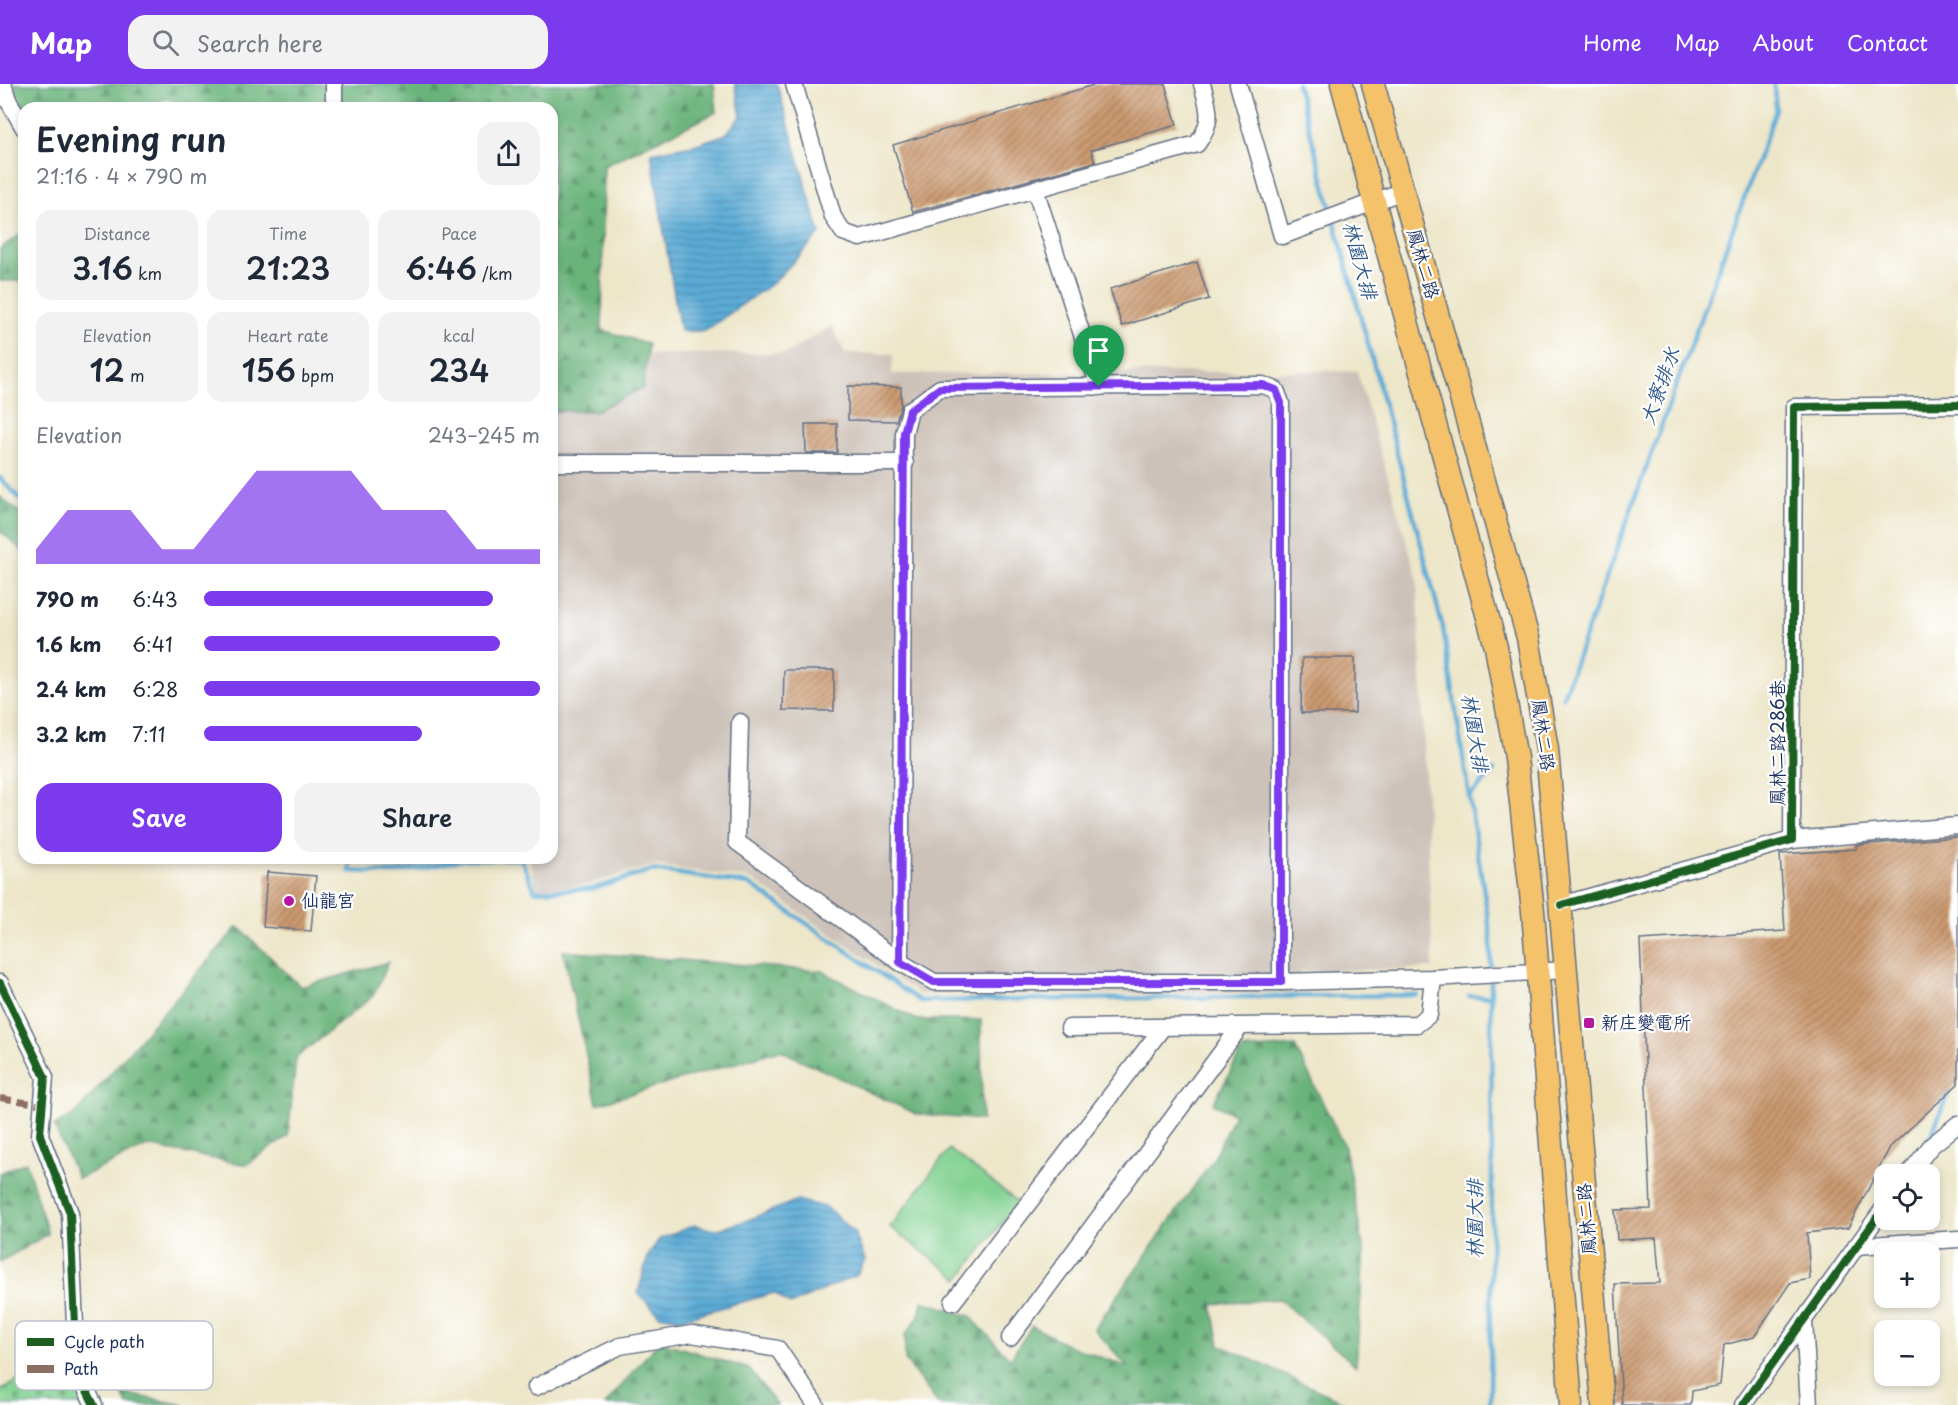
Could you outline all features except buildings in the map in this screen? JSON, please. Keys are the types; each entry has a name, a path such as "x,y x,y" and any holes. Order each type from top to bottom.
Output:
{"main road":[{"name":"鳳林二路","path":"1342,84 1365,206 1496,647 1516,758 1533,911 1531,972 1571,1405"},
{"name":"鳳林二路","path":"1373,84 1528,638 1547,749 1603,1405"}],"street":[{"path":"3,84 8,100 18,118"},
{"path":"334,84 334,102"},
{"path":"794,84 833,218 843,232 860,238 1197,144 1208,130 1209,108 1202,84"},
{"path":"1238,84 1282,236 1403,191"},
{"path":"1035,189 1099,387"},
{"path":"900,962 904,433 910,410 940,388 1263,385 1276,390 1281,403 1281,982"},
{"name":"鳳林二路286巷","path":"1792,840 1794,408 1958,405"},
{"path":"558,463 905,463"},
{"path":"740,722 737,842 900,962 934,982 1281,982 1432,978 1566,970"},
{"path":"1562,905 1792,840 1958,826"},
{"path":"1069,1028 1417,1024 1429,1015 1432,978"},
{"path":"0,983 45,1077 39,1134 70,1213 75,1321"},
{"path":"1010,1338 1240,1027"},
{"path":"953,1302 1163,1028"},
{"path":"1918,1164 1931,1146 1958,1124"},
{"path":"1743,1405 1874,1222"},
{"path":"1856,1246 1958,1239"},
{"path":"1804,1321 1809,1405"},
{"path":"536,1387 620,1346 692,1334 778,1348 816,1405"},
{"path":"87,1390 94,1405"}],"shaded area":[{"path":"832,326 845,353 893,354 892,374 1357,371 1417,577 1433,968 1301,971 1300,993 919,994 751,879 655,865 586,885 536,889 531,864 558,864 558,355 787,353"},
{"path":"367,864 427,864 403,870"}],"green space":[{"path":"12,84 714,84 717,112 604,166 602,330 648,344 643,388 595,411 558,411 558,102 174,102 167,99 158,102 20,102"},
{"path":"18,236 18,281 0,281 0,249"},
{"path":"0,497 18,511 18,547 0,531"},
{"path":"238,926 301,987 389,962 373,996 296,1058 288,1136 246,1165 147,1146 78,1179 54,1126 76,1113"},
{"path":"563,951 822,971 917,1020 981,1020 982,1120 916,1114 780,1050 597,1104"},
{"path":"1295,1046 1345,1148 1364,1251 1356,1366 1279,1299 1212,1304 1220,1345 1350,1405 939,1405 905,1360 905,1335 919,1316 922,1301 970,1316 1010,1359 1032,1326 1072,1347 1128,1367 1094,1329 1214,1158 1234,1114 1213,1104 1242,1050"},
{"path":"949,1149 1018,1202 959,1279 890,1227"},
{"path":"26,1162 48,1234 0,1262 0,1173"},
{"path":"659,1341 749,1369 777,1405 605,1405"},
{"path":"15,1382 15,1390 89,1390 97,1405 0,1405 0,1391"},
{"path":"122,1393 185,1405 127,1405"}],"water":[{"path":"735,84 777,84 820,234 774,282 705,331 680,331 651,153 697,144 726,134 741,116"},
{"path":"798,1200 827,1208 855,1233 865,1260 857,1275 790,1305 774,1293 681,1319 659,1315 638,1293 648,1256 659,1239 695,1225 715,1230"}],"waterway":[{"name":"林園大排","path":"1297,84 1443,628 1491,938 1491,970"},
{"name":"大寮排水","path":"1563,697 1776,110 1774,84"},
{"path":"0,478 18,497"},
{"path":"1469,797 1494,771"},
{"path":"350,864 349,871 395,873 441,864"},
{"path":"523,864 535,891 592,889 653,870 749,884 920,1001 1417,995"},
{"name":"林園大排","path":"1490,1405 1491,979"},
{"path":"1469,996 1491,997"},
{"path":"1927,1141 1949,1091"}],"marked path":[{"path":"0,1098 43,1105"}],"cycle path":[{"path":"1561,905 1792,840 1794,407 1958,405"},
{"path":"0,983 45,1077 40,1135 70,1213 75,1321"},
{"path":"1743,1405 1874,1222"},
{"path":"87,1390 94,1405"}],"place":[{"name":"仙龍宮","path":"289,901"},
{"name":"新庄變電所","path":"1589,1023"}],"route":[{"path":"1263,385 1276,390 1281,403 1281,982 934,982 900,962 904,433 910,410 940,388 1099,387 1263,385"}]}
